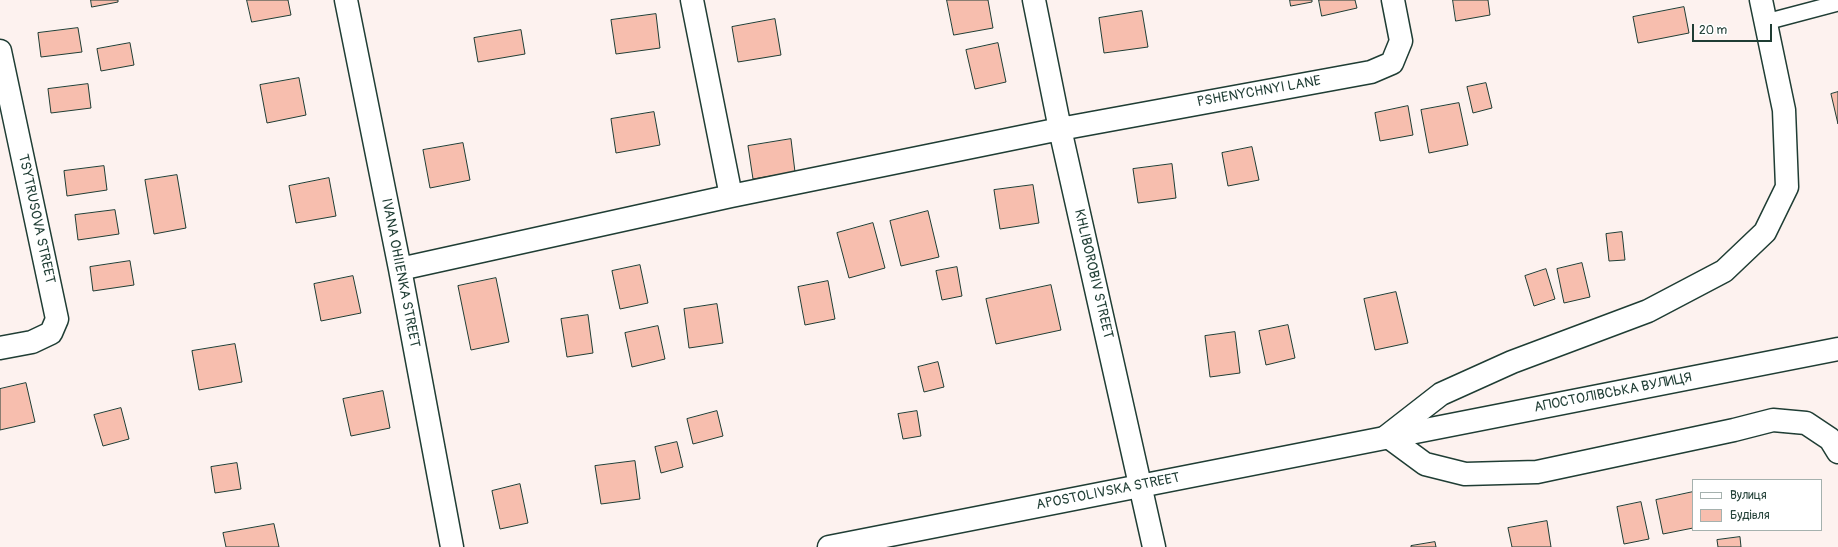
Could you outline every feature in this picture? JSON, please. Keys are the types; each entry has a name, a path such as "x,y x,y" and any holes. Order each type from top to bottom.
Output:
{"street":[{"name":"IVANA OHIIENKA STREET","path":"346,0 400,269 452,547"},
{"path":"692,0 731,196"},
{"name":"KHLIBOROBIV STREET","path":"1034,0 1060,129 1142,486 1154,547"},
{"name":"PSHENYCHNYI LANE","path":"400,269 731,196 1060,129 1370,72 1392,63 1401,41 1393,0"},
{"path":"1761,0 1784,110 1787,187 1765,232 1724,271 1648,311 1512,362 1441,394 1387,436 1425,464 1465,474 1537,472 1734,430 1773,420 1806,423 1830,439 1838,452"},
{"name":"TSYTRUSOVA STREET","path":"0,51 57,319 51,333 32,342 0,348"},
{"name":"АПОСТОЛІВСЬКА ВУЛИЦЯ","path":"1387,436 1838,349"},
{"name":"APOSTOLIVSKA STREET","path":"829,547 1142,486 1387,436"}],"lane":[{"path":"1766,22 1838,3"}],"building":[{"path":"91,0 118,0 118,2 92,7"},
{"path":"247,0 288,0 291,15 252,22"},
{"path":"947,0 988,0 993,28 954,35"},
{"path":"1290,0 1312,0 1312,2 1291,6"},
{"path":"1319,0 1355,0 1357,8 1322,16"},
{"path":"1453,0 1488,0 1490,15 1456,21"},
{"path":"1684,7 1689,33 1638,43 1633,17"},
{"path":"1142,11 1148,47 1104,53 1099,18"},
{"path":"656,14 660,48 616,54 611,20"},
{"path":"775,19 781,55 738,62 732,27"},
{"path":"78,28 82,52 41,57 38,33"},
{"path":"521,30 525,54 478,62 474,38"},
{"path":"130,43 134,65 101,71 97,49"},
{"path":"998,43 1006,82 975,89 966,50"},
{"path":"299,78 306,115 267,123 260,85"},
{"path":"1486,83 1492,108 1473,113 1467,87"},
{"path":"88,84 91,108 51,113 48,89"},
{"path":"1838,92 1838,124 1831,94"},
{"path":"1459,103 1468,145 1429,153 1421,110"},
{"path":"1408,106 1413,135 1380,141 1375,113"},
{"path":"654,112 660,145 616,153 611,119"},
{"path":"791,139 795,172 753,179 748,146"},
{"path":"463,143 470,180 430,188 423,150"},
{"path":"1252,147 1259,180 1228,186 1222,153"},
{"path":"1172,164 1176,198 1138,203 1133,169"},
{"path":"104,166 107,190 67,196 64,171"},
{"path":"177,175 186,228 154,234 145,180"},
{"path":"329,178 336,216 296,223 289,186"},
{"path":"1033,185 1039,223 1000,229 994,190"},
{"path":"115,210 119,234 78,240 75,215"},
{"path":"928,211 939,257 901,266 890,221"},
{"path":"873,223 885,268 849,278 837,233"},
{"path":"1622,232 1625,260 1609,261 1606,234"},
{"path":"130,261 134,285 93,291 90,267"},
{"path":"1582,263 1590,297 1564,303 1557,269"},
{"path":"640,265 648,303 620,309 612,271"},
{"path":"957,267 962,296 942,300 936,271"},
{"path":"1546,269 1555,299 1534,306 1525,276"},
{"path":"353,276 361,313 321,321 314,284"},
{"path":"496,278 509,342 471,350 458,286"},
{"path":"828,281 835,319 805,325 798,287"},
{"path":"1051,285 1061,330 996,344 986,299"},
{"path":"1396,292 1408,343 1375,350 1364,299"},
{"path":"717,304 723,343 689,348 684,309"},
{"path":"588,315 593,353 567,357 561,319"},
{"path":"1288,325 1295,358 1266,365 1259,331"},
{"path":"658,326 665,359 632,367 625,333"},
{"path":"1235,332 1240,373 1210,377 1205,336"},
{"path":"235,344 242,382 199,390 192,351"},
{"path":"938,362 944,387 924,392 918,367"},
{"path":"26,383 35,422 0,430 0,389"},
{"path":"383,391 390,428 351,436 343,399"},
{"path":"121,408 129,439 103,446 94,415"},
{"path":"717,411 723,436 693,444 687,419"},
{"path":"917,411 921,436 903,439 898,414"},
{"path":"677,442 683,467 661,473 655,447"},
{"path":"635,461 640,499 601,504 595,466"},
{"path":"237,463 241,489 215,493 211,467"},
{"path":"520,484 528,523 500,529 492,491"},
{"path":"1692,492 1692,528 1663,534 1656,500"},
{"path":"1641,502 1649,539 1624,544 1617,507"},
{"path":"1547,521 1551,547 1512,547 1508,528"},
{"path":"274,524 279,547 226,547 223,533"},
{"path":"1740,537 1741,547 1718,547 1717,540"},
{"path":"1435,542 1436,547 1411,547 1411,546"}]}
